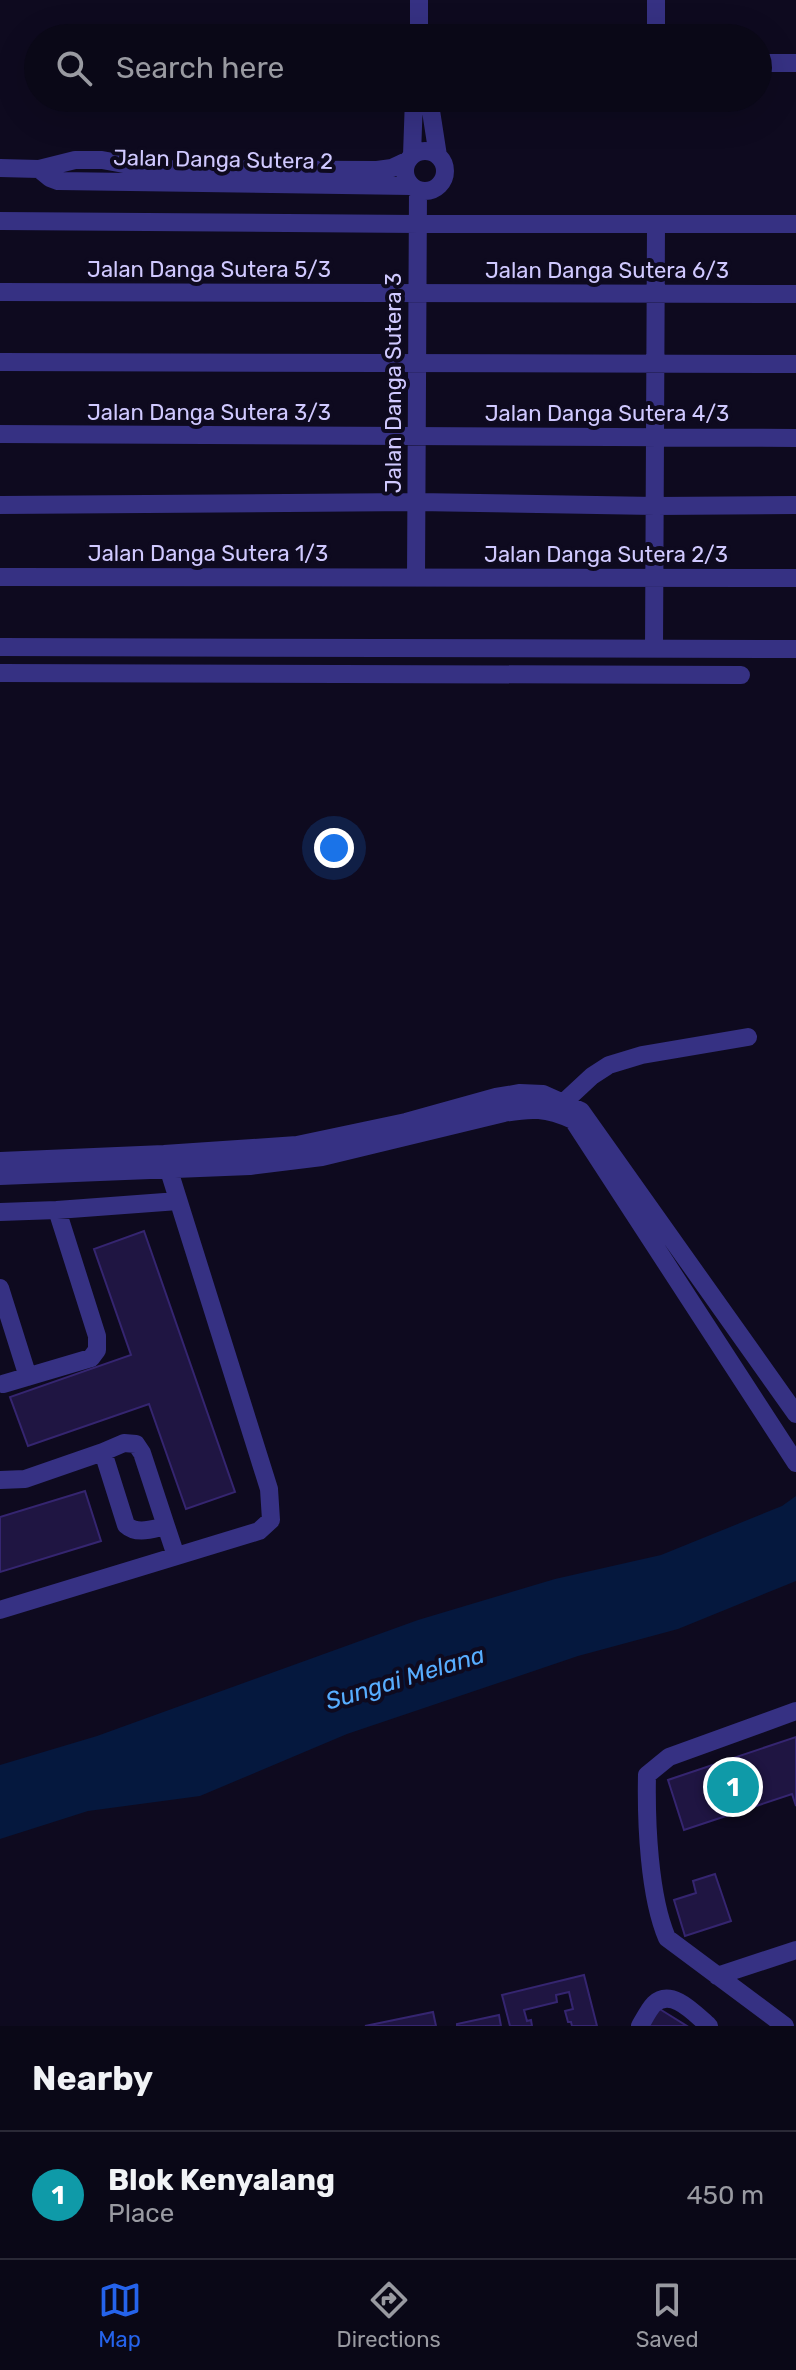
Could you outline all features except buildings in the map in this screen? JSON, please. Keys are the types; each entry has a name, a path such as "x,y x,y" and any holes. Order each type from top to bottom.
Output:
{"street":[{"path":"419,0 419,24"},
{"path":"656,0 656,24"},
{"path":"772,63 796,63"},
{"path":"413,112 410,158 404,174 414,188 431,190 442,182 444,169 438,156 431,112"},
{"path":"410,158 422,151 438,156"},
{"name":"Jalan Danga Sutera 2","path":"0,168 39,169 75,160 102,160 151,169 377,170 392,168 410,158"},
{"name":"Jalan Danga Sutera 2","path":"39,169 58,181 414,188"},
{"name":"Jalan Danga Sutera 3","path":"414,188 417,224 416,577"},
{"path":"0,221 796,224"},
{"path":"654,649 656,225"},
{"name":"Jalan Danga Sutera 5/3","path":"0,292 417,294"},
{"name":"Jalan Danga Sutera 6/3","path":"417,294 796,294"},
{"path":"0,362 796,364"},
{"name":"Jalan Danga Sutera 3/3","path":"0,434 417,437"},
{"name":"Jalan Danga Sutera 4/3","path":"417,437 796,438"},
{"path":"0,505 417,502 796,505"},
{"name":"Jalan Danga Sutera 1/3","path":"0,577 416,577"},
{"name":"Jalan Danga Sutera 2/3","path":"416,577 796,578"},
{"path":"0,647 796,649"},
{"path":"0,673 741,675"},
{"path":"564,1102 609,1065 642,1055 748,1037"},
{"path":"0,1176 166,1162 297,1145 406,1122 496,1097 520,1093 543,1094 581,1111 796,1414"},
{"path":"0,1161 250,1166 322,1157 504,1113 534,1108 555,1112 573,1120 796,1462"},
{"path":"0,1610 259,1531 271,1520 269,1489 166,1162"},
{"path":"0,1212 178,1201"},
{"path":"1,1382 91,1358 97,1350 97,1336 57,1210"},
{"path":"0,1288 28,1377"},
{"path":"0,1480 25,1479 124,1443 136,1444 142,1453 176,1556"},
{"path":"103,1452 126,1525 131,1530 139,1531 166,1526"},
{"path":"785,2026 667,1938 659,1920 651,1857 647,1775 669,1757 796,1711"},
{"path":"717,1976 796,1950"},
{"path":"640,2026 655,2003 663,1999 676,1999 709,2026"}],"water":[{"name":"Sungai Melana","path":"796,1496 796,1581 678,1629 578,1656 347,1734 200,1796 88,1811 0,1839 0,1765 97,1736 418,1620 555,1579 661,1555 782,1506"}],"place":[{"name":"Blok Kenyalang","path":"733,1787"}]}
